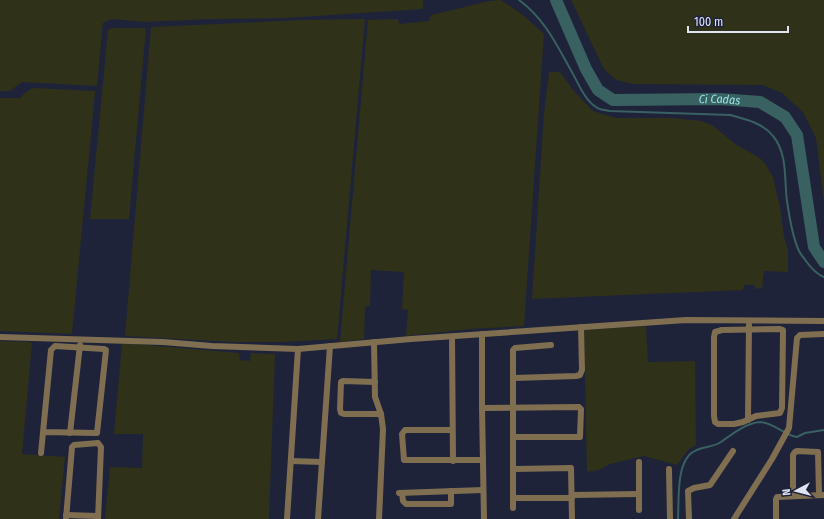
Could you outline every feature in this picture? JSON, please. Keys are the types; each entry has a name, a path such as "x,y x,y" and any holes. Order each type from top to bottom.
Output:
{"street":[{"path":"0,337 162,342 212,346 298,349 374,342 686,320 824,321"},
{"path":"748,420 749,320"},
{"path":"514,378 580,375 582,370 581,327"},
{"path":"749,329 783,330 782,411 778,414 756,416 748,420 734,424 718,424 715,422 715,332 717,330 749,329"},
{"path":"482,334 484,519"},
{"path":"734,519 789,428 797,338 800,335 824,334"},
{"path":"452,337 453,461"},
{"path":"70,433 80,339"},
{"path":"374,342 376,401 381,414 383,429 379,519"},
{"path":"514,508 514,349 551,345"},
{"path":"41,453 43,432 52,348 55,346 104,349 106,352 98,431 95,434 43,432"},
{"path":"318,519 330,346"},
{"path":"287,519 298,349"},
{"path":"375,382 341,382 340,409 341,413 344,414 381,414"},
{"path":"482,408 580,408 580,437 513,437"},
{"path":"452,430 405,430 402,434 404,460 483,460"},
{"path":"98,443 101,447 98,517 66,517 72,447 74,445 98,443"},
{"path":"688,519 688,491 694,488 710,485 733,451"},
{"path":"776,519 776,498 779,496 793,496 821,495 821,452 797,451 794,453 793,496"},
{"path":"291,461 322,462"},
{"path":"639,510 640,462"},
{"path":"514,469 570,467 572,469 572,519"},
{"path":"669,469 670,519"},
{"path":"451,491 451,504 406,504 402,501 400,493 451,491 483,490"},
{"path":"514,498 640,494"}],"green space":[{"path":"0,0 423,0 423,9 285,18 145,22 111,19 103,23 97,86 22,82 10,91 0,91"},
{"path":"501,0 523,15 544,34 524,326 470,329 406,336 408,310 402,309 404,272 371,270 370,306 365,307 364,339 340,342 368,20 397,19 400,24 429,21 431,15 489,1"},
{"path":"571,0 824,0 824,202 816,138 803,112 782,93 763,85 633,84 616,80 604,69"},
{"path":"365,19 337,339 285,342 232,342 125,336 151,27 303,20"},
{"path":"112,28 146,28 129,219 90,219 108,30"},
{"path":"549,72 560,72 574,91 593,111 616,118 674,118 701,121 712,125 735,144 760,158 773,177 780,207 784,237 788,250 788,272 764,271 762,288 755,289 755,285 744,285 743,290 532,299 544,113"},
{"path":"33,88 95,91 72,334 0,331 0,98 20,98 27,91"},
{"path":"646,326 648,362 695,361 696,445 688,450 677,465 644,456 610,464 599,470 587,472 584,330"},
{"path":"0,341 32,343 22,454 65,457 59,519 0,519"},
{"path":"122,343 239,353 240,360 250,361 251,353 275,354 269,519 105,519 110,467 142,468 143,434 114,434"}],"waterway":[{"path":"519,0 537,16 544,25 583,92 597,108 610,111 730,115 753,122 769,132 778,143 783,159 788,207 797,246 801,254 812,268 824,277"},
{"name":"Ci Cadas","path":"556,0 586,69 598,90 613,100 720,99 760,102 785,117 797,135 814,247 824,262"},
{"path":"678,519 681,473 684,464 693,452 718,444 739,429 750,424 760,422 769,424 797,437 805,433 824,430"}]}
